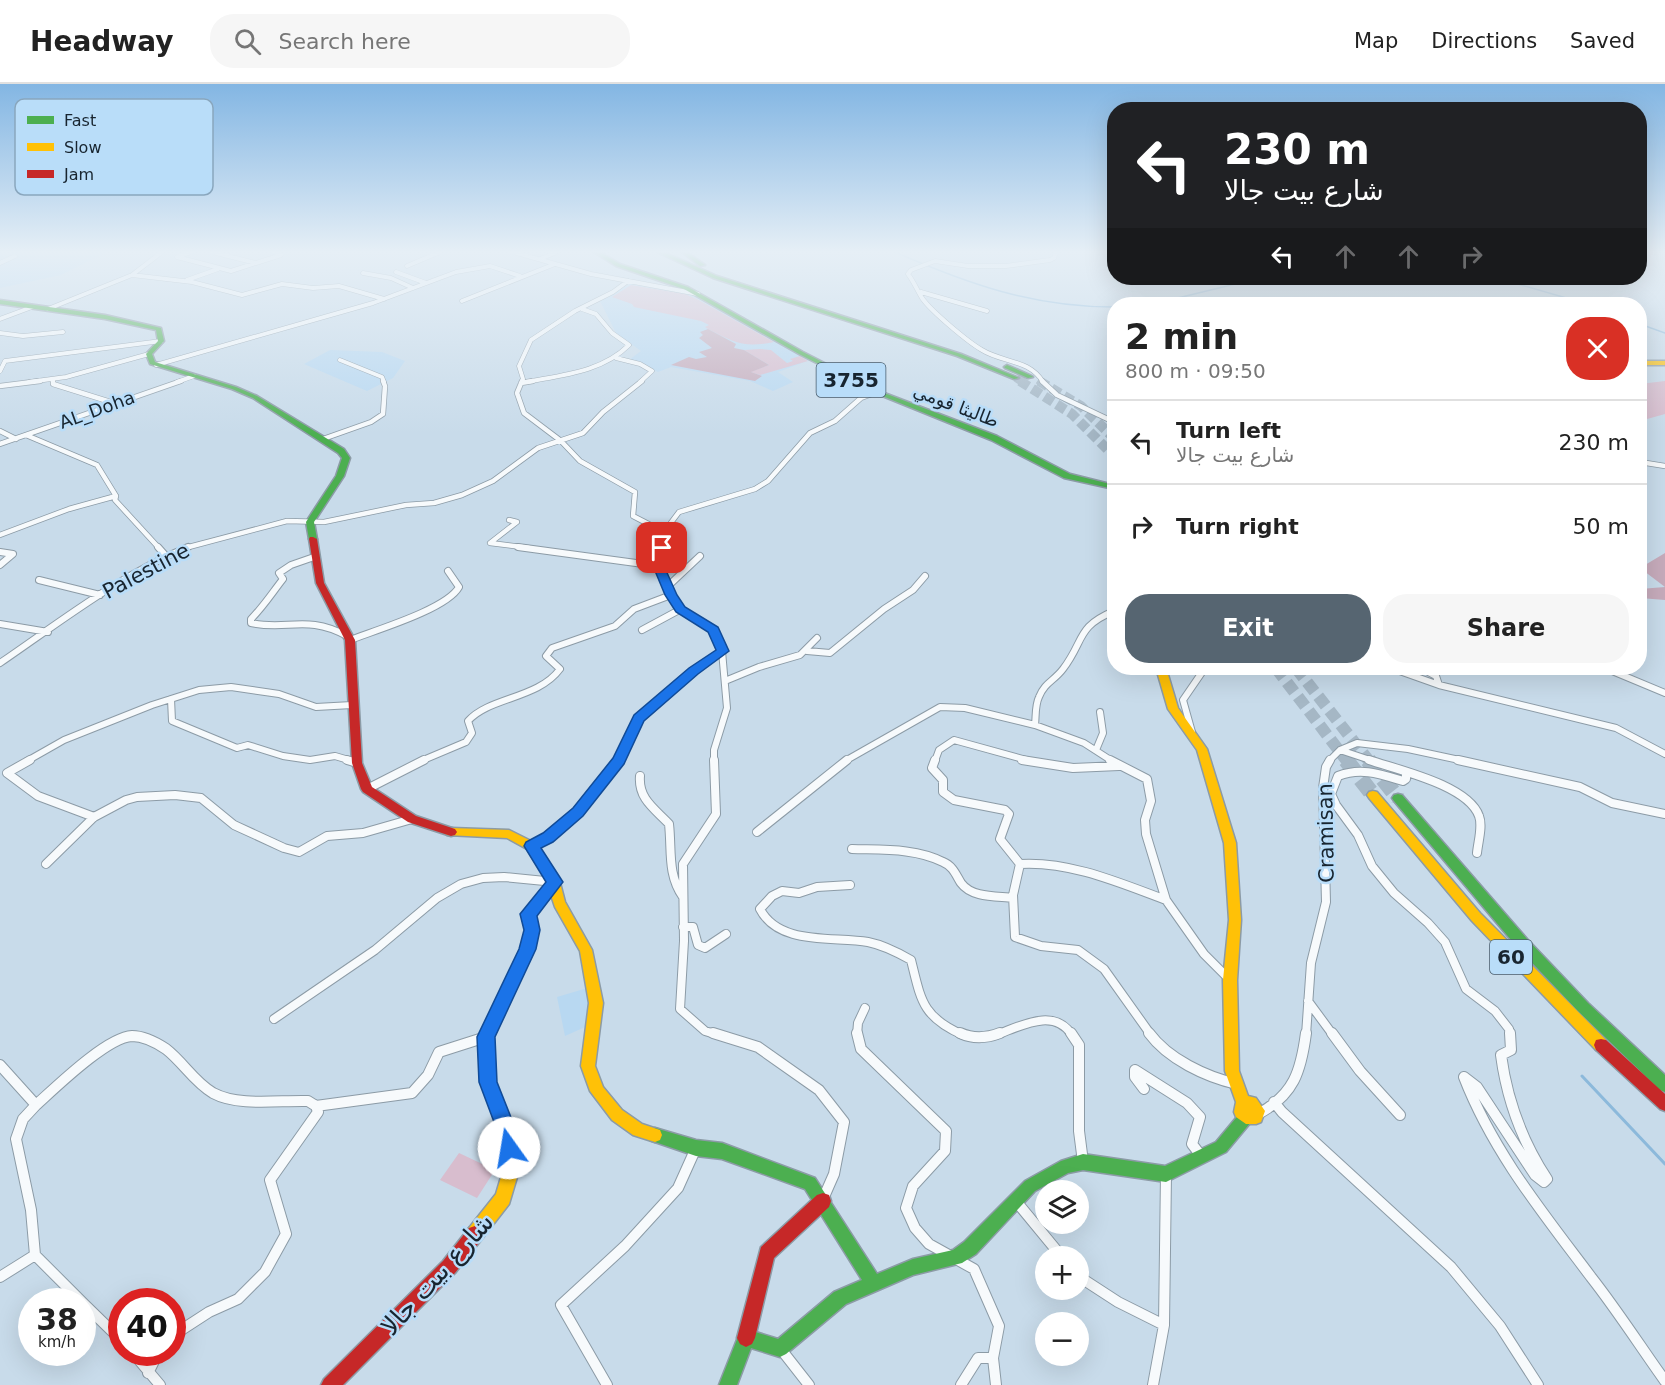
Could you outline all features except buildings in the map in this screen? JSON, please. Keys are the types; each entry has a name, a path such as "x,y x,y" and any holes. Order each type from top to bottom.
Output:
{"main road":[{"path":"70,313 159,329 161,341 149,354 152,363 234,388 255,397 341,451 346,458 340,476 310,522 320,583 349,638 357,763 367,789 412,819 445,832 509,834 531,846 555,882 559,903 586,950 594,986 595,1015 588,1066 597,1091 617,1115 638,1130 696,1148 722,1151 810,1183 873,1283"},
{"name":"طاليثا قومي","path":"731,313 801,353 877,392 994,438 1067,476 1107,485"},
{"path":"830,313 959,356 1016,378"},
{"path":"839,313 981,357 1030,376"},
{"path":"1647,363 1665,363"},
{"path":"1162,675 1173,709 1202,749 1230,843 1235,920 1230,980 1232,1071 1237,1086 1247,1102 1257,1108 1258,1114 1254,1118 1246,1117 1240,1109 1247,1102"},
{"name":"60","path":"1373,795 1411,844 1480,924 1586,1031 1665,1104"},
{"name":"60","path":"1398,798 1522,944 1583,1007 1665,1085"},
{"name":"شارع بيت جالا","path":"330,1385 449,1267 503,1198 512,1167 506,1130 488,1082 486,1037 528,949 532,930 528,914 555,882"},
{"path":"746,1338 780,1348 840,1298 913,1268 956,1257 970,1248 1030,1186 1066,1166 1083,1162 1166,1174 1221,1147 1246,1117"},
{"path":"728,1385 746,1338 767,1252 823,1202"}],"street":[{"path":"0,319 17,313"},
{"path":"156,364 336,313"},
{"path":"573,313 528,344 519,366 523,379 517,393 524,413 561,441 580,461 635,492 633,516 664,531"},
{"path":"521,383 564,374 578,374 616,358 629,345 612,333 592,313"},
{"path":"936,313 983,351 1031,369 1037,373 1045,386 1057,395 1107,419"},
{"path":"0,333 23,336 63,332"},
{"path":"0,370 5,361 161,341"},
{"path":"0,386 80,374 149,354"},
{"name":"Palestine","path":"0,663 100,595 166,556 190,546 287,521 310,522 343,519 406,505 434,503 462,495 493,481 538,448 583,433 603,411 651,373 649,368 640,364 616,358"},
{"path":"323,439 370,422 383,414 385,386 382,377 340,360"},
{"name":"AL_Doha","path":"0,444 194,376"},
{"path":"53,379 53,384 117,404"},
{"path":"823,1202 834,1174 844,1122 819,1090 776,1059 758,1047 705,1031 680,1009 683,864 716,814 714,750 727,708 722,651 714,630 681,609 671,595 658,566 664,531 679,512 705,502 755,489 768,481 810,433 835,421 861,398 877,392"},
{"path":"0,431 16,439"},
{"path":"26,435 97,465 116,496 115,500 166,556"},
{"path":"1647,463 1665,466"},
{"path":"0,535 69,509 116,496"},
{"path":"509,520 518,522 490,543 658,566"},
{"path":"0,552 13,554 13,556 0,565"},
{"path":"314,556 281,570 279,573 283,579 272,592 267,603 251,619 252,623 312,624 349,638 437,606 454,596 459,587 448,571"},
{"path":"667,587 700,556"},
{"path":"807,651 830,653 884,609 913,590 925,576"},
{"path":"39,580 100,595"},
{"path":"367,789 403,769 466,742 472,733 468,721 474,714 514,699 555,676 560,669 546,656 552,648 615,626 634,609 671,595"},
{"path":"642,630 681,609"},
{"path":"1035,725 1036,700 1045,684 1060,672 1072,656 1083,632 1095,619 1107,614"},
{"path":"0,624 48,632"},
{"path":"725,681 763,665 801,656 816,638"},
{"path":"531,846 548,837 578,812 619,760 639,718 694,671 722,651"},
{"path":"1194,736 1183,700 1200,675"},
{"path":"1411,675 1440,685 1616,728 1665,754"},
{"path":"1434,675 1440,685"},
{"path":"1622,675 1665,693"},
{"path":"94,817 38,796 7,772 64,740 199,690 231,687 279,694 316,706 352,705"},
{"path":"171,699 172,721 232,747 258,747 283,756 310,760 329,755 341,756 357,763"},
{"path":"757,832 851,757 916,722 940,706 965,708 1035,725 1095,750 1119,766 1141,774 1147,779 1151,801 1145,820 1146,834 1166,900 1204,954 1230,980"},
{"path":"1095,750 1103,734 1101,712"},
{"path":"1020,864 1000,840 1009,814 1005,810 954,800 943,792 943,780 932,768 939,750 954,740 994,753 1040,763 1103,769 1119,766"},
{"path":"1340,750 1357,743 1408,749 1580,787 1612,802 1665,814"},
{"path":"1340,750 1449,788 1470,800 1481,822 1477,853"},
{"name":"Cramisan","path":"1258,1114 1271,1107 1269,1103 1288,1090 1301,1066 1306,1034 1311,963 1326,902 1323,788 1326,767 1331,758 1340,750"},
{"path":"1406,773 1406,779 1403,781 1370,771 1345,772 1338,776 1331,794 1358,835 1372,866 1394,893 1428,923 1445,942 1466,988 1495,1011 1509,1029 1512,1041 1510,1050 1502,1055 1502,1068 1519,1127 1547,1179 1544,1182 1535,1174 1477,1088 1464,1077 1478,1113 1528,1195 1593,1279 1665,1381"},
{"path":"640,776 639,791 642,797 669,824 673,885 682,897"},
{"path":"46,864 94,817 126,800 137,797 192,796 201,798 234,825 284,848 299,852 309,849 327,836 363,833 412,819"},
{"path":"852,849 899,851 933,856 957,871 962,884 971,892 1013,898"},
{"path":"1020,864 1037,863 1093,874 1166,900"},
{"path":"1020,864 1013,898 1015,937 1041,946 1078,950 1104,969 1152,1037 1168,1053 1219,1080 1237,1086 1250,1098 1269,1103 1282,1112 1451,1267 1500,1326 1538,1385"},
{"path":"274,1019 292,1009 308,994 381,944 435,900 470,881 489,877 518,877 555,882"},
{"path":"850,885 817,887 799,893 793,890 775,893 760,909 762,916 796,937 819,941 861,941 887,947 911,960 922,1003 934,1018 947,1029 957,1033 968,1037 990,1037 1038,1020 1051,1019 1067,1027 1079,1045 1079,1131 1083,1162"},
{"path":"683,927 693,927 698,945 705,948 726,934"},
{"path":"1308,1000 1360,1071 1400,1115"},
{"path":"865,1008 857,1022 856,1037 861,1049 946,1131 945,1151 913,1186 906,1208 915,1228 929,1244 974,1269 999,1326 993,1358 996,1385"},
{"path":"68,1288 35,1255 31,1210 16,1139 23,1119 36,1105 107,1048 127,1037 135,1036 169,1051 209,1091 223,1097 308,1101 316,1106 318,1112 270,1180 286,1234 265,1272 238,1299 209,1312 186,1327"},
{"path":"316,1106 412,1092 428,1075 439,1052 486,1037"},
{"path":"0,1065 36,1105"},
{"path":"1144,1089 1135,1077 1135,1070 1187,1103 1200,1117 1192,1144 1202,1157"},
{"path":"1247,1102 1269,1103"},
{"path":"607,1385 561,1305 625,1246 678,1188 696,1148"},
{"path":"1153,1385 1164,1325 1166,1174"},
{"path":"1015,1200 1053,1246"},
{"path":"0,1277 35,1255"},
{"path":"1089,1283 1118,1302 1164,1325"},
{"path":"96,1316 108,1327"},
{"path":"780,1348 809,1385"},
{"path":"961,1385 978,1358 993,1358"},
{"path":"143,1366 160,1385"},
{"path":"148,1373 152,1366"}],"shaded area":[{"path":"606,313 727,313 810,360 778,372 793,382 773,391 750,381 671,367 658,372 641,363 629,360 641,351 616,333"},
{"path":"661,313 722,313 774,342 740,343 708,329 705,327 709,325 701,321"},
{"path":"708,329 736,344 734,348 744,350 769,365 751,372 762,376 755,381 671,365 689,357 696,359 707,357 699,352 712,348 699,338 703,335 700,332"},
{"path":"330,350 382,352 405,361 393,378 367,391 304,364"},
{"path":"744,350 771,350 787,363 793,361 790,359 800,356 808,361 760,375 750,372 769,365"},
{"path":"1665,381 1665,414 1647,419 1647,383"},
{"path":"1665,553 1665,587 1647,573 1647,564"},
{"path":"1665,587 1665,600 1647,599 1647,588"},
{"path":"594,986 594,1023 565,1036 557,997"},
{"path":"459,1153 495,1170 477,1198 440,1180"}],"waterway":[{"path":"1647,327 1665,333"},
{"path":"1582,1076 1665,1164"}],"tunnel":[{"path":"1016,378 1022,382"},
{"path":"1020,381 1072,414 1107,449"},
{"path":"1039,381 1081,406 1107,431"},
{"path":"1281,675 1347,761"},
{"path":"1301,675 1369,761"},
{"path":"1346,760 1373,795"},
{"path":"1368,760 1398,798"}],"traffic: fast":[{"path":"75,313 159,329 161,341 149,354 152,363 234,388 255,397 341,451 346,458 340,476 310,522 313,539"},
{"path":"730,313 877,392 994,438 1067,476 1107,485"},
{"path":"827,313 959,355 1016,378"},
{"path":"1007,367 1030,377"},
{"path":"1398,798 1522,943 1583,1007 1665,1085"},
{"path":"728,1385 746,1338 780,1348 840,1298 913,1267 956,1257 970,1248 1030,1186 1066,1166 1083,1162 1166,1174 1221,1147 1246,1117"},
{"path":"655,1135 696,1148 722,1151 810,1183 873,1283"}],"traffic: slow":[{"path":"1647,363 1665,363"},
{"path":"1163,675 1173,709 1202,749 1230,843 1235,920 1230,980 1232,1071 1243,1102"},
{"path":"1373,795 1476,917 1601,1045"},
{"path":"451,832 509,834 531,846 555,882 559,903 586,950 596,1003 588,1066 597,1091 617,1115 638,1130 655,1135"},
{"path":"475,1234 503,1198 512,1167 506,1129 488,1082 486,1037 528,949 532,930 528,914 555,882"},
{"path":"1243,1102 1251,1103 1258,1111 1256,1117 1246,1117 1241,1112 1243,1102"}],"traffic: jam":[{"path":"313,539 320,583 350,640 357,763 367,789 412,819 451,832"},
{"path":"1601,1045 1665,1104"},
{"path":"746,1338 767,1253 823,1201"},
{"path":"330,1385 449,1267 475,1234"}],"route":[{"path":"509,1148 506,1130 488,1082 486,1037 528,949 532,930 528,914 555,882 531,846 548,837 578,812 619,760 639,718 694,671 722,651 714,630 681,609 671,595 658,566 662,548"}]}
